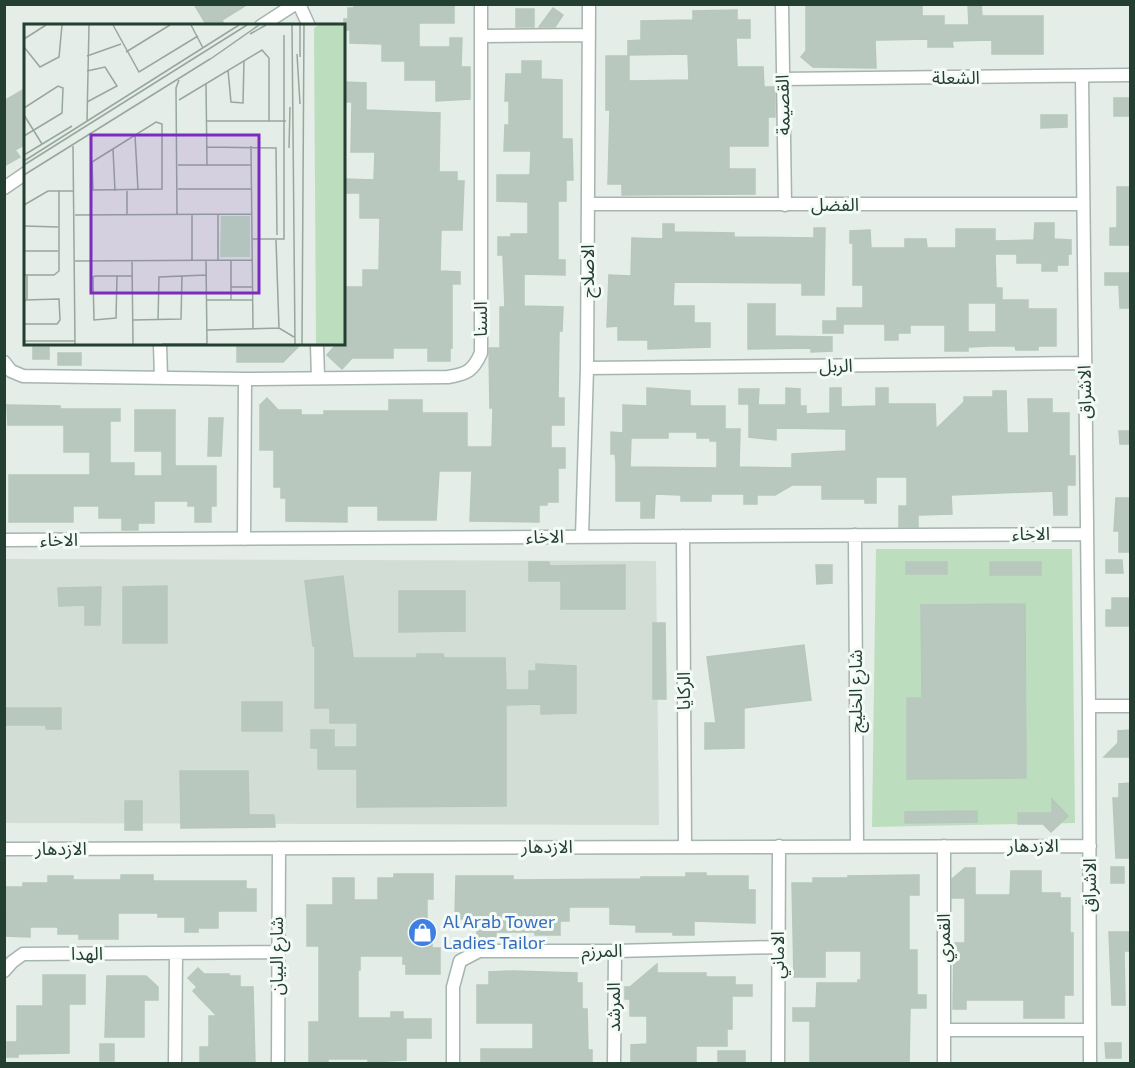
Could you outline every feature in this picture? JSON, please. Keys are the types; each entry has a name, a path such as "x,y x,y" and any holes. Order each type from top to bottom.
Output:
{"street":[{"path":"264,24 295,4"},
{"path":"299,4 308,24"},
{"name":"السنا","path":"4,362 11,371 23,376 245,379 465,375 476,365 481,353 481,4"},
{"name":"الاصلاح","path":"582,537 587,368 589,4"},
{"name":"القصيمة","path":"782,4 785,205"},
{"path":"482,36 589,35"},
{"name":"الشعلة","path":"782,79 1131,75"},
{"name":"الاشراق","path":"1082,77 1089,706 1090,1064"},
{"path":"4,188 24,174"},
{"name":"الفضل","path":"588,204 1083,204"},
{"path":"160,345 161,378"},
{"path":"317,345 318,378"},
{"name":"الربل","path":"587,368 1085,363"},
{"path":"244,539 245,379"},
{"name":"الاخاء","path":"4,540 1086,534"},
{"name":"شارع الخليج","path":"855,535 857,846"},
{"name":"الركايا","path":"683,536 685,847"},
{"path":"1089,706 1131,706"},
{"name":"الاماني","path":"778,1064 779,846"},
{"name":"القمري","path":"944,846 944,1064"},
{"name":"الازدهار","path":"4,849 1090,846"},
{"name":"شارع البيان","path":"278,1064 279,848"},
{"name":"المرزم","path":"453,1064 453,987 460,961 479,951 615,951 778,947"},
{"name":"المرشد","path":"614,1064 615,951"},
{"name":"الهدا","path":"4,971 23,954 277,952"},
{"path":"175,1064 176,954"},
{"path":"944,1030 1090,1030"}],"shaded area":[{"path":"5,559 656,561 659,825 5,823"}],"green space":[{"path":"876,549 1072,549 1075,823 872,827"}],"building":[{"path":"194,4 248,4 222,20 224,24 206,24"},
{"path":"354,4 454,4 454,23 419,23 419,47 450,47 450,38 462,38 461,67 470,67 470,99 436,101 436,80 405,80 405,61 382,61 382,44 350,43 350,30 345,30 344,19 348,19 348,8 354,8"},
{"path":"968,4 981,4 982,16 1043,16 1043,54 992,54 992,40 952,41 953,47 928,47 928,39 875,40 876,68 813,67 801,57 806,51 806,5 922,5 922,16 944,16 944,25 969,25"},
{"path":"553,8 563,15 555,27 539,27"},
{"path":"516,9 534,9 534,27 516,27"},
{"path":"737,10 737,20 750,20 750,38 736,38 737,67 763,67 764,87 775,87 775,117 768,117 768,146 729,146 729,169 755,169 755,194 622,195 622,184 608,184 610,110 606,110 606,56 629,56 629,81 689,80 688,54 628,55 628,41 641,40 641,21 693,20 693,11"},
{"path":"522,61 541,61 541,79 562,80 562,139 572,139 573,180 566,180 566,201 558,201 558,260 565,260 565,275 524,274 524,306 563,307 562,331 559,331 558,398 564,398 564,425 551,425 551,448 565,448 565,468 558,468 558,502 539,505 539,522 470,521 472,471 439,471 436,520 378,520 378,506 347,506 347,522 286,521 286,498 281,498 281,487 274,487 274,450 260,450 260,405 267,398 278,410 301,410 301,415 324,415 324,411 389,411 389,400 422,400 422,413 467,413 467,447 492,447 493,408 490,408 489,348 500,348 500,307 505,307 503,255 498,255 498,237 528,234 528,202 497,201 497,175 530,175 531,151 504,151 505,125 509,125 509,101 505,101 506,74 522,74"},
{"path":"345,82 366,83 366,110 440,113 439,172 457,172 457,181 464,181 462,230 441,230 440,271 460,272 460,284 452,284 450,361 428,361 428,348 393,348 393,358 352,358 342,369 327,355 334,345 345,345 345,287 363,287 363,270 379,270 380,218 360,218 360,193 345,193 345,179 374,180 375,152 351,152 352,102 345,102"},
{"path":"24,89 24,145 15,150 20,157 4,166 4,101"},
{"path":"1114,98 1131,98 1131,116 1114,116"},
{"path":"1041,115 1067,115 1067,127 1041,128"},
{"path":"1117,187 1131,187 1131,245 1110,245 1110,228 1117,228"},
{"path":"1035,223 1054,223 1054,239 1071,240 1068,265 1057,265 1057,271 1042,271 1042,263 1017,263 1017,254 995,254 996,288 1002,288 1002,300 1028,300 1028,309 1056,309 1056,346 1038,346 1038,350 1016,350 1015,346 989,346 968,347 968,351 945,351 945,325 910,325 910,333 898,333 898,340 885,340 885,324 843,324 843,333 823,333 823,321 837,321 837,308 863,308 863,285 853,285 853,243 850,243 850,231 870,230 871,248 905,248 905,239 926,239 927,248 956,248 956,229 995,229 995,241 1034,240","holes":["968,303 996,303 996,332 968,332"]},
{"path":"663,224 674,224 674,232 734,233 734,237 814,238 814,228 825,228 824,295 802,295 802,283 674,282 673,306 694,306 694,323 710,323 710,347 648,349 648,340 618,340 618,326 607,327 609,275 631,276 632,238 663,239"},
{"path":"1105,273 1131,273 1131,308 1120,308 1119,285 1105,285"},
{"path":"748,304 775,304 775,336 832,337 832,351 811,352 811,348 748,349"},
{"path":"237,345 300,345 283,362 237,362"},
{"path":"33,347 49,347 49,359 33,359"},
{"path":"58,353 81,353 81,365 58,365"},
{"path":"647,388 690,391 690,406 725,406 725,429 740,429 739,467 792,468 792,454 846,451 846,429 776,428 776,440 749,437 749,405 786,405 786,388 800,389 800,406 806,406 806,414 830,413 830,388 841,388 841,407 876,406 876,388 888,388 888,404 935,404 936,429 964,402 964,397 993,397 993,391 1006,391 1007,433 1029,433 1028,399 1052,399 1052,413 1069,413 1069,456 1075,456 1075,485 1067,485 1067,515 1054,515 1053,491 951,495 952,514 918,515 918,527 899,527 899,506 907,506 907,477 876,477 876,503 865,503 865,499 822,499 822,485 792,485 775,495 757,495 757,504 744,504 744,494 711,494 711,501 681,501 681,495 655,494 654,518 641,518 641,501 616,501 616,462 615,454 611,454 611,432 623,433 623,405 647,406","holes":["668,432 697,432 697,438 710,438 710,441 717,441 717,468 630,467 631,438 668,438"]},
{"path":"739,389 759,389 758,404 739,404"},
{"path":"7,405 60,406 60,409 120,409 120,421 110,421 110,463 134,463 134,476 162,476 162,451 135,451 135,410 175,410 175,466 216,466 216,506 211,506 211,522 195,522 195,506 188,506 188,501 154,501 154,523 138,523 138,530 122,530 122,518 99,518 99,506 73,506 73,522 9,522 9,475 90,475 90,452 64,452 64,425 8,425"},
{"path":"209,418 223,418 221,456 208,456"},
{"path":"1119,431 1131,431 1131,444 1120,444"},
{"path":"1116,498 1131,498 1131,552 1119,552 1119,531 1114,531"},
{"path":"1106,560 1122,560 1123,573 1106,573"},
{"path":"529,562 549,562 549,566 625,565 625,609 561,609 561,581 529,581"},
{"path":"906,562 947,562 947,574 906,574"},
{"path":"990,562 1041,562 1041,575 990,575"},
{"path":"816,565 832,565 832,583 817,584"},
{"path":"343,576 353,658 417,658 417,654 443,654 444,658 505,658 506,690 529,690 529,671 536,671 536,664 576,666 576,713 541,714 541,704 506,705 506,806 357,807 357,769 318,769 318,748 311,748 311,730 334,730 334,747 357,747 357,723 330,723 330,708 315,708 315,646 313,646 305,581"},
{"path":"167,586 167,643 123,643 123,587"},
{"path":"101,587 100,625 85,625 85,605 59,606 58,588"},
{"path":"399,591 465,591 465,631 399,632"},
{"path":"1112,598 1129,598 1131,626 1106,626 1106,610 1112,610"},
{"path":"1025,604 1026,778 907,779 907,698 922,698 921,605"},
{"path":"653,623 665,623 666,699 653,699"},
{"path":"804,645 811,700 744,708 744,748 705,749 705,723 716,723 707,657"},
{"path":"242,702 282,702 282,731 242,731"},
{"path":"4,708 61,708 61,729 46,729 46,725 4,725"},
{"path":"1131,730 1131,757 1104,757 1118,743 1118,731"},
{"path":"180,771 248,771 249,815 274,815 275,827 181,828"},
{"path":"1131,783 1131,858 1116,858 1113,798 1119,798 1119,784"},
{"path":"1052,799 1068,816 1051,832 1043,824 1018,824 1018,813 1052,813"},
{"path":"125,801 142,801 142,830 125,830"},
{"path":"977,811 977,822 905,823 905,812"},
{"path":"1111,867 1124,867 1124,883 1111,883"},
{"path":"965,868 975,868 975,895 1010,895 1011,871 1041,871 1041,893 1060,893 1060,898 1070,898 1070,933 1073,933 1073,995 1064,995 1064,1018 1024,1018 1024,1000 966,1000 966,1009 953,1009 954,943 965,943 965,898 952,898 952,879"},
{"path":"686,873 706,873 706,876 748,876 748,890 755,890 755,923 694,921 694,935 673,935 673,932 636,932 636,925 610,924 610,907 569,907 569,921 560,921 560,935 535,935 535,932 496,932 496,938 477,938 477,922 474,922 474,919 455,919 456,876 513,876 513,880 641,879 641,877 686,877"},
{"path":"394,874 433,874 433,899 427,899 427,938 432,938 432,948 440,948 440,974 406,974 403,956 360,956 358,1018 391,1018 391,1012 403,1012 403,1019 431,1019 431,1038 406,1038 406,1060 368,1062 368,1059 328,1059 328,1063 309,1063 309,1022 319,1022 319,946 307,946 307,905 333,905 333,878 354,878 354,900 378,900 378,878 394,878"},
{"path":"121,875 153,875 153,881 246,881 246,889 256,889 256,911 218,911 218,928 198,928 198,932 185,932 185,917 158,917 158,913 118,913 118,939 79,939 79,934 58,934 58,927 30,927 30,937 6,936 5,887 23,887 23,883 48,883 48,876 73,876 73,880 121,880"},
{"path":"919,875 919,895 909,895 909,950 917,950 917,995 926,995 926,1008 910,1008 909,1064 810,1064 810,1021 793,1021 793,1008 816,1008 817,983 858,983 858,980 861,980 861,951 825,951 825,977 794,977 792,883 813,883 813,878"},
{"path":"1109,932 1129,932 1129,951 1124,951 1125,1005 1112,1005"},
{"path":"657,964 657,973 706,973 706,977 735,977 735,985 752,985 752,996 732,996 732,1029 727,1029 727,1046 696,1046 696,1064 631,1064 631,1045 647,1044 647,1016 630,1016 630,999 625,999 625,987 630,987"},
{"path":"198,968 204,974 240,976 240,987 253,987 255,1064 200,1064 200,1047 209,1047 209,1016 217,1016 193,991 197,987 188,978"},
{"path":"489,972 577,973 577,983 582,983 582,1009 587,1009 588,1050 592,1050 592,1062 481,1064 481,1049 533,1049 533,1023 477,1023 477,985 489,985"},
{"path":"43,975 85,975 85,1004 69,1004 69,1053 18,1054 18,1057 7,1057 7,1042 17,1042 17,1006 43,1006"},
{"path":"107,976 146,976 158,987 158,1000 144,1000 144,1037 105,1037"},
{"path":"1105,1043 1121,1043 1121,1058 1106,1058"},
{"path":"100,1044 114,1044 114,1061 100,1061"},
{"path":"718,1051 745,1051 745,1064 718,1064"}],"place":[{"name":"Al Arab Tower Ladies Tailor","path":"422,932"}]}
